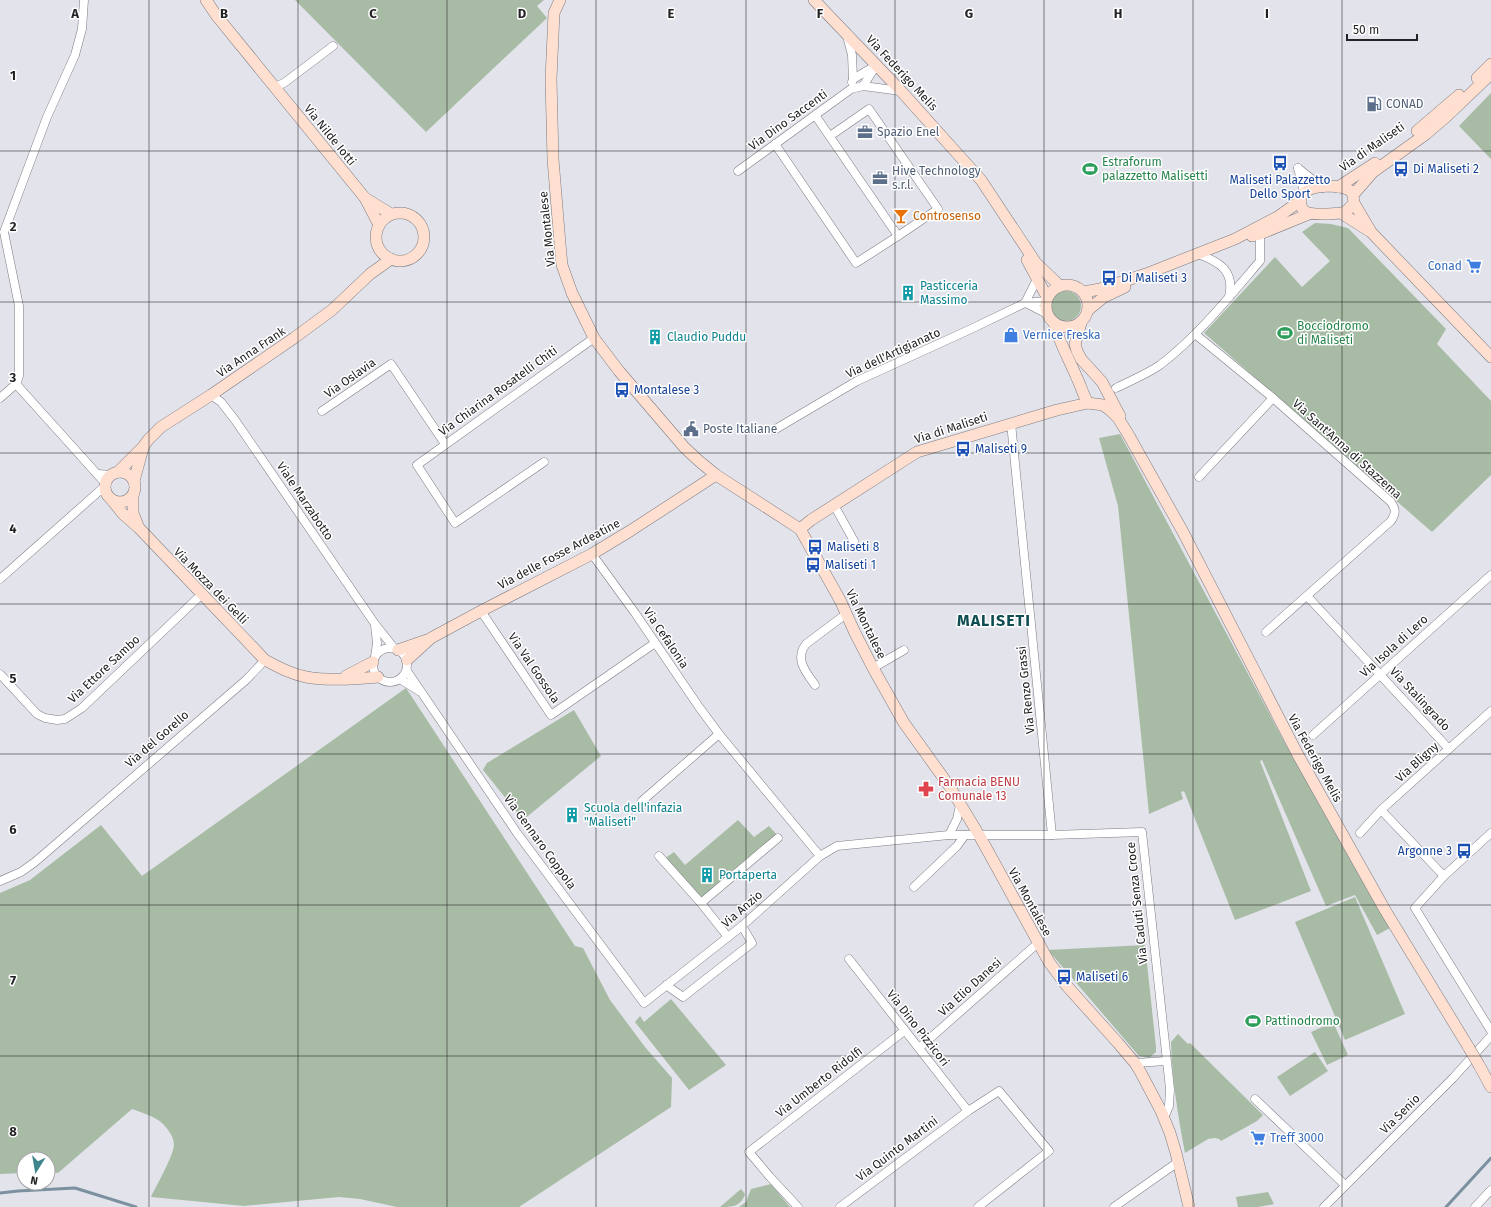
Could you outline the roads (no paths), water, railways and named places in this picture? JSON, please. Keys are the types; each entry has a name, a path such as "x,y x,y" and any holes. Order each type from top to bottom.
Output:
{"street":[{"path":"0,398 16,384 19,376 19,306 4,232 47,117 75,55 82,29 84,0"},
{"path":"200,0 216,15"},
{"path":"206,0 216,15"},
{"name":"Via Montalese","path":"560,0 554,13 551,79 553,159 562,265 572,293 594,338 619,371 684,447 716,475 800,529 840,600 873,668 904,723 950,788 979,835 1056,973 1135,1063 1155,1098 1164,1118 1178,1162 1189,1207"},
{"name":"Via Federigo Melis","path":"814,0 877,65 981,180 1036,263 1060,286"},
{"name":"Via Nilde Iotti","path":"216,15 365,198"},
{"path":"846,33 852,56 853,79 851,89"},
{"path":"275,88 284,83 333,46"},
{"name":"Via di Maliseti","path":"1084,292 1100,289 1146,274 1235,239 1279,216 1313,188 1338,186 1366,169 1422,127 1491,64"},
{"path":"853,79 877,65"},
{"path":"863,86 877,65"},
{"name":"Via di Maliseti","path":"1235,239 1260,234 1309,214 1342,213 1349,208 1353,199 1373,172 1426,134 1491,74"},
{"name":"Via Dino Saccenti","path":"738,171 851,89 863,86 901,91"},
{"path":"775,144 856,263 938,210 869,109 830,136"},
{"path":"815,116 898,236"},
{"path":"1309,214 1304,210 1298,168 1323,188"},
{"name":"Via di Maliseti","path":"1338,186 1350,191 1353,199"},
{"path":"365,198 391,214"},
{"path":"365,198 379,225"},
{"path":"1353,199 1371,232"},
{"path":"399,212 407,213 420,222 423,229 425,237 423,245 419,252 406,260 398,261 384,255 376,241 376,233 379,225 391,214 399,212"},
{"path":"1342,213 1371,232 1491,357"},
{"name":"Via Federigo Melis","path":"1011,224 1022,251 1047,299 1047,314"},
{"path":"1037,279 1025,302 1047,314 1054,323 1057,334 1089,401 1100,402 1111,389 1159,365 1195,334 1260,261 1260,234"},
{"path":"370,274 379,248"},
{"path":"1198,254 1222,266 1228,274 1231,287 1229,297"},
{"name":"Via Anna Frank","path":"108,486 161,427 211,395 294,338 332,310 370,274 391,259"},
{"name":"Via di Maliseti","path":"1088,310 1104,297 1127,286 1146,274"},
{"path":"1047,299 1054,289 1060,286 1073,285 1084,292 1089,304 1088,310"},
{"name":"Via dell'Artigianato","path":"774,430 857,381 971,329 1025,302 1047,299"},
{"name":"Via Federigo Melis","path":"1088,310 1087,315 1081,323 1075,344 1077,351 1081,359 1102,382 1111,389 1128,434"},
{"path":"1054,323 1067,327 1081,323"},
{"name":"Via Sant'Anna di Stazzema","path":"1195,334 1273,398 1391,502 1396,509 1395,515 1391,521 1266,632"},
{"name":"Via Chiarina Rosatelli Chiti","path":"544,462 455,523 417,465 594,338"},
{"name":"Via Oslavia","path":"322,411 391,364 445,444"},
{"path":"16,384 98,474 121,502 126,501 133,495"},
{"name":"Viale Marzabotto","path":"211,395 221,402 235,420 375,624 396,649"},
{"path":"1199,477 1273,398"},
{"name":"Via Federigo Melis","path":"1089,401 1103,405 1110,410 1118,418 1128,434 1182,532 1298,755 1385,910 1470,1048 1491,1087"},
{"name":"Via di Maliseti","path":"800,529 834,504 917,452 1089,401"},
{"name":"Via Renzo Grassi","path":"1011,423 1052,835"},
{"name":"Via Anna Frank","path":"133,495 136,486 134,481 143,447"},
{"path":"0,579 108,486 127,474 134,481"},
{"name":"Via delle Fosse Ardeatine","path":"396,649 431,638 592,554 716,475"},
{"name":"Via Mozza dei Gelli","path":"108,486 123,514 139,528 265,660"},
{"name":"Via Mozza dei Gelli","path":"133,495 133,513 139,528"},
{"path":"834,504 854,541"},
{"name":"Via Cefalonia","path":"592,554 690,695 820,856"},
{"name":"Via Isola di Lero","path":"1313,735 1491,575"},
{"name":"Via Ettore Sambo","path":"0,674 37,714 45,718 57,720 65,719 82,708 202,594"},
{"name":"Via Stalingrado","path":"1307,596 1449,749"},
{"name":"Via Val Gossola","path":"481,611 551,714 655,643"},
{"path":"815,685 801,661 801,650 806,644 846,614"},
{"name":"Viale Marzabotto","path":"374,660 377,643 375,624"},
{"name":"Via delle Fosse Ardeatine","path":"407,666 431,638"},
{"path":"342,678 360,670 374,660 381,651 389,648 396,649 405,655 407,666 400,679 390,682 378,677 374,671 374,660"},
{"path":"873,668 904,650"},
{"path":"265,660 284,670 306,677 327,679 378,677"},
{"name":"Via del Gorello","path":"0,881 21,872 35,862 246,680 265,660"},
{"name":"Via Gennaro Coppola","path":"407,666 422,692 517,833 644,1003"},
{"name":"Via Gennaro Coppola","path":"400,679 422,692"},
{"name":"Via Bligny","path":"1360,833 1381,810 1491,711"},
{"path":"642,801 720,734"},
{"path":"949,835 957,819 960,805"},
{"path":"1381,810 1444,876"},
{"name":"Via Caduti Senza Croce","path":"979,835 1052,835 1142,832 1170,1102 1164,1118"},
{"path":"1491,833 1444,876 1415,908 1491,1031"},
{"name":"Via Anzio","path":"644,1003 742,926 820,856 833,848 845,845 949,835 979,835"},
{"path":"914,887 957,846 965,835"},
{"path":"701,903 778,838"},
{"path":"659,856 701,903 728,937"},
{"path":"666,985 683,997 752,943 742,926"},
{"name":"Via Elio Danesi","path":"919,1048 1038,943"},
{"name":"Via Dino Pizzicori","path":"849,959 968,1111"},
{"name":"Via Umberto Ridolfi","path":"798,1207 749,1152 904,1031"},
{"name":"Via Senio","path":"1324,1207 1453,1078 1491,1036"},
{"path":"1135,1063 1166,1061"},
{"name":"Via Quinto Martini","path":"840,1207 968,1111 999,1090 1049,1151 978,1207"},
{"path":"1255,1099 1345,1185"},
{"path":"1114,1207 1178,1162"},
{"path":"1475,1207 1491,1190"}],"waterway":[{"path":"1446,1207 1491,1158"},
{"path":"0,1193 75,1188 136,1207"}],"place":[{"name":"CONAD","path":"1374,104"},
{"name":"Spazio Enel","path":"865,132"},
{"name":"Maliseti Palazzetto Dello Sport","path":"1280,163"},
{"name":"Estraforum palazzetto Malisetti","path":"1090,169"},
{"name":"Di Maliseti 2","path":"1401,169"},
{"name":"Hive Technology s.r.l.","path":"880,178"},
{"name":"Controsenso","path":"901,216"},
{"name":"Conad","path":"1474,266"},
{"name":"Di Maliseti 3","path":"1109,278"},
{"name":"Pasticceria Massimo","path":"908,293"},
{"name":"Bocciodromo di Maliseti","path":"1285,333"},
{"name":"Vernice Freska","path":"1011,335"},
{"name":"Claudio Puddu","path":"655,337"},
{"name":"Montalese 3","path":"622,390"},
{"name":"Poste Italiane","path":"691,429"},
{"name":"Maliseti 9","path":"963,449"},
{"name":"Maliseti 8","path":"815,547"},
{"name":"Maliseti 1","path":"813,565"},
{"name":"Farmacia BENU Comunale 13","path":"926,789"},
{"name":"Scuola dell'infazia \"Maliseti\"","path":"572,815"},
{"name":"Argonne 3","path":"1464,851"},
{"name":"Portaperta","path":"707,875"},
{"name":"Maliseti 6","path":"1064,977"},
{"name":"Pattinodromo","path":"1253,1021"},
{"name":"Treff 3000","path":"1258,1138"}],"district":[{"name":"MALISETI","path":"994,620"}]}
